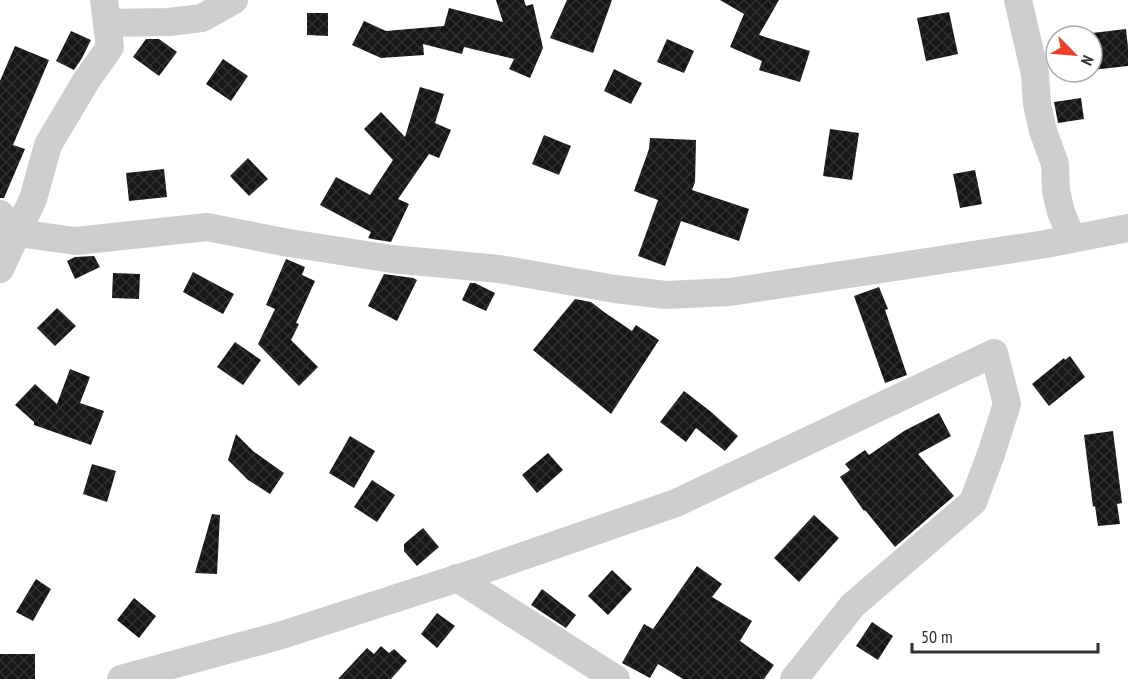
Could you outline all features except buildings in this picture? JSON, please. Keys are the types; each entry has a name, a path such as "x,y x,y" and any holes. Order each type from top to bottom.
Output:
{"street":[{"path":"0,269 8,223 33,199 48,145 86,81 110,48 105,12 169,22 202,18 234,0"},
{"path":"1018,0 1035,74 1036,104 1043,131 1056,164 1056,191 1061,212 1072,238"},
{"path":"8,223 76,242 207,227 381,258 499,269 615,289 666,295 730,292 1046,244 1128,228"},
{"path":"121,679 282,635 676,503 994,353 1007,404 973,502 853,604 795,679"},
{"path":"457,578 616,679"}]}
